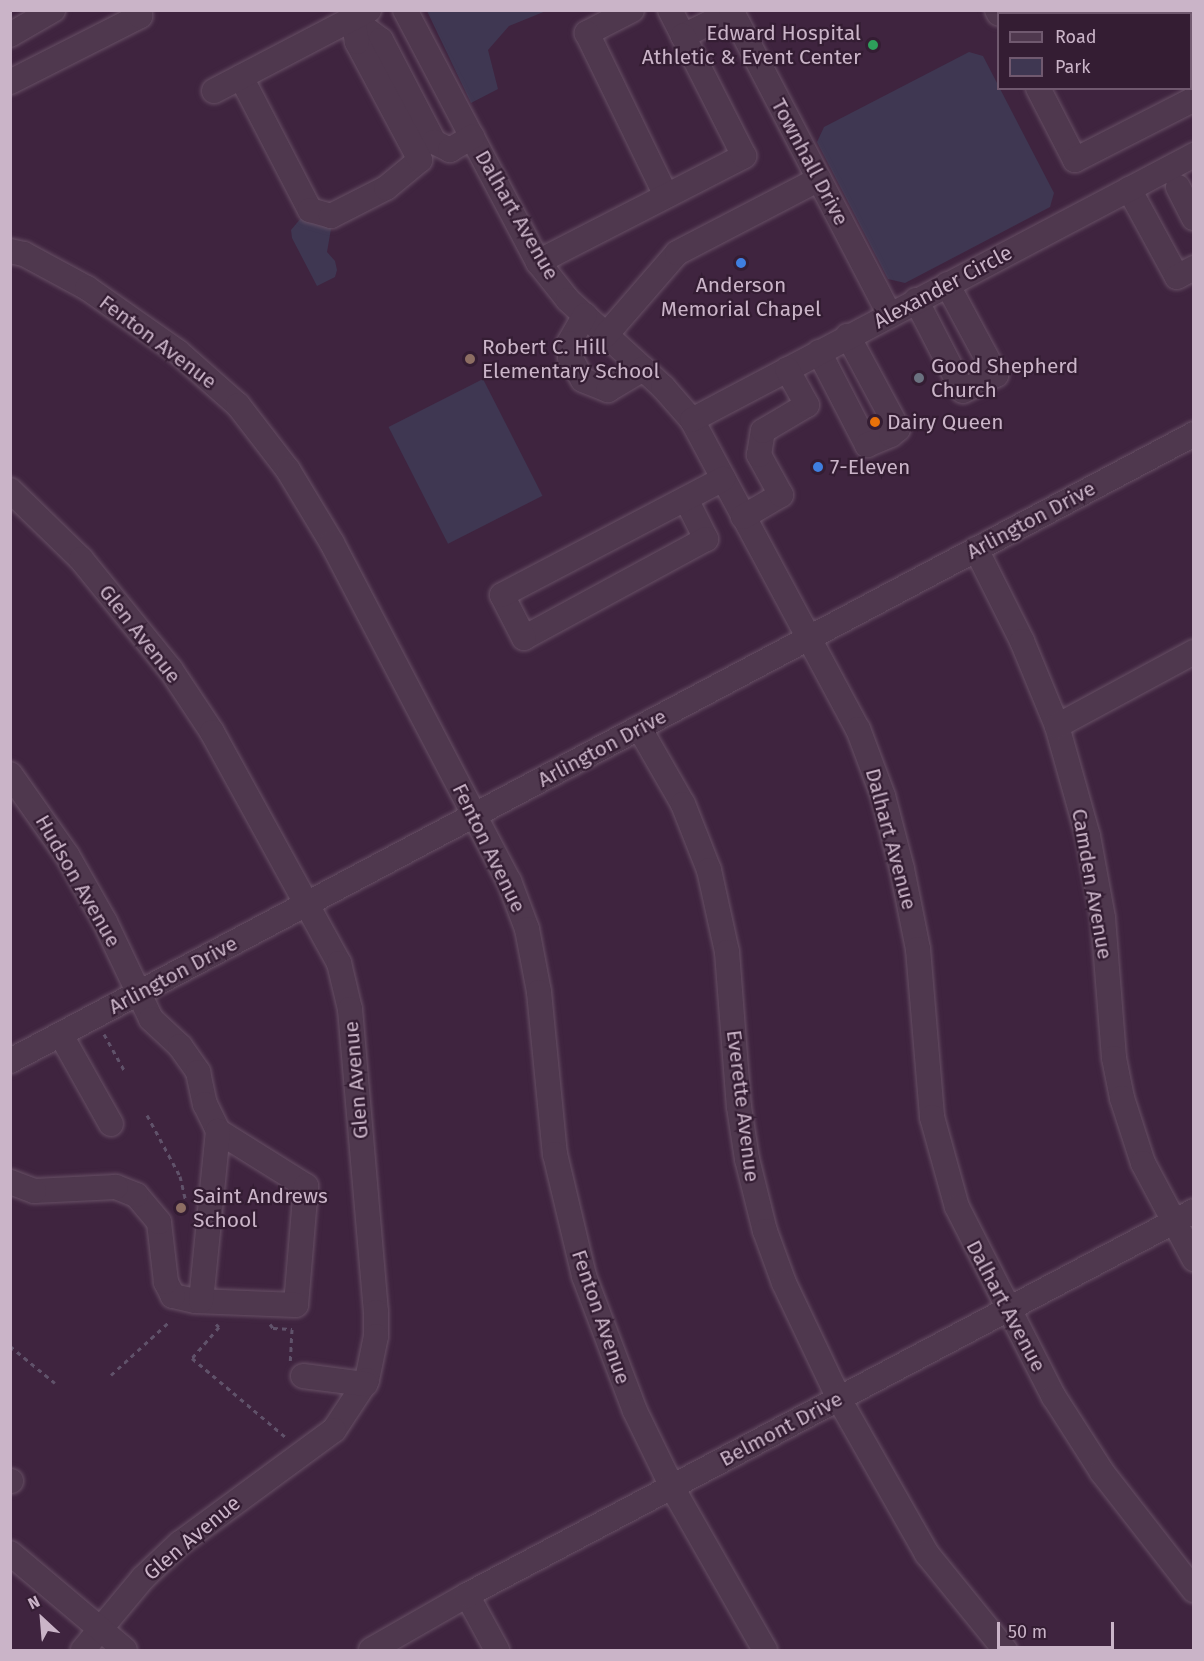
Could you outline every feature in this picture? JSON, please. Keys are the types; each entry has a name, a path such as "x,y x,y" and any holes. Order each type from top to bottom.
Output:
{"street":[{"path":"10,35 53,10"},
{"path":"10,82 140,16 137,10"},
{"name":"Dalhart Avenue","path":"405,10 538,262 585,315 693,420 807,639 858,729 883,796 918,949 926,1079 941,1160 961,1217 1006,1310 1054,1397 1102,1472 1194,1590"},
{"path":"632,10 588,33 666,196"},
{"path":"538,262 744,156 670,10"},
{"path":"1158,12 1166,10"},
{"path":"683,36 731,11"},
{"name":"Townhall Drive","path":"731,11 889,314"},
{"path":"361,15 381,40 434,142 450,150 472,137"},
{"path":"214,91 361,15"},
{"path":"241,77 305,204 316,215 331,216 386,188 420,160 357,42 361,15"},
{"path":"1039,90 1075,160 1194,99"},
{"name":"Alexander Circle","path":"693,420 889,314 1194,155"},
{"path":"606,335 677,253 819,178"},
{"path":"1178,187 1194,218"},
{"path":"1129,189 1177,277 1194,268"},
{"name":"Fenton Avenue","path":"10,251 24,254 87,288 178,352 238,405 288,470 332,543 510,881 527,929 539,992 555,1154 584,1276 635,1411 672,1487 765,1650"},
{"path":"916,300 963,391 996,375 947,284"},
{"path":"585,315 570,343 570,357 583,380 608,390 643,369"},
{"path":"819,352 867,445 891,435 898,429 848,336"},
{"path":"743,516 782,495 759,455 763,431 807,405 787,369"},
{"name":"Arlington Drive","path":"10,1061 1194,434"},
{"path":"686,499 706,539 524,638 501,595 723,479"},
{"name":"Glen Avenue","path":"10,490 81,560 171,670 212,732 339,963 350,1009 376,1312 373,1359 365,1384 334,1430 180,1543 83,1650"},
{"name":"Camden Avenue","path":"976,549 1022,641 1057,726 1090,847 1102,918 1114,1058 1122,1098 1143,1163 1184,1216 1194,1259"},
{"path":"1057,726 1194,652"},
{"name":"Everette Avenue","path":"640,729 683,804 710,870 727,952 739,1107 752,1186 784,1283 839,1399 927,1554 1005,1650"},
{"name":"Hudson Avenue","path":"10,774 67,855 151,1019 180,1046 198,1072 205,1104 218,1131"},
{"path":"61,1035 111,1124"},
{"path":"10,1182 34,1191 116,1187 136,1195 159,1222 166,1282 173,1296 201,1301 296,1305 306,1186 218,1131 201,1301"},
{"name":"Belmont Drive","path":"370,1650 467,1595 1184,1216"},
{"path":"296,1369 365,1384"},
{"path":"10,1553 125,1650"},
{"path":"467,1595 497,1650"}],"path":[{"path":"103,1032 124,1070"},
{"path":"147,1115 180,1176 186,1201"},
{"path":"269,1321 273,1328 292,1329 296,1369"},
{"path":"111,1376 169,1322"},
{"path":"216,1324 219,1327 192,1358 292,1442"},
{"path":"10,1346 55,1383"}],"green space":[{"path":"427,11 546,11 509,26 488,50 498,89 471,103"},
{"path":"969,52 983,56 997,83 997,90 1001,90 1054,193 1050,207 905,283 888,279 817,142 824,127"},
{"path":"301,218 327,222 331,229 327,252 335,261 337,270 335,277 317,286 292,238 291,230"},
{"path":"483,379 542,496 448,544 389,427"}],"place":[{"name":"Edward Hospital Athletic & Event Center","path":"873,45"},
{"name":"Anderson Memorial Chapel","path":"741,263"},
{"name":"Robert C. Hill Elementary School","path":"470,359"},
{"name":"Good Shepherd Church","path":"919,378"},
{"name":"Dairy Queen","path":"875,422"},
{"name":"7-Eleven","path":"818,467"},
{"name":"Saint Andrews School","path":"181,1208"}]}
